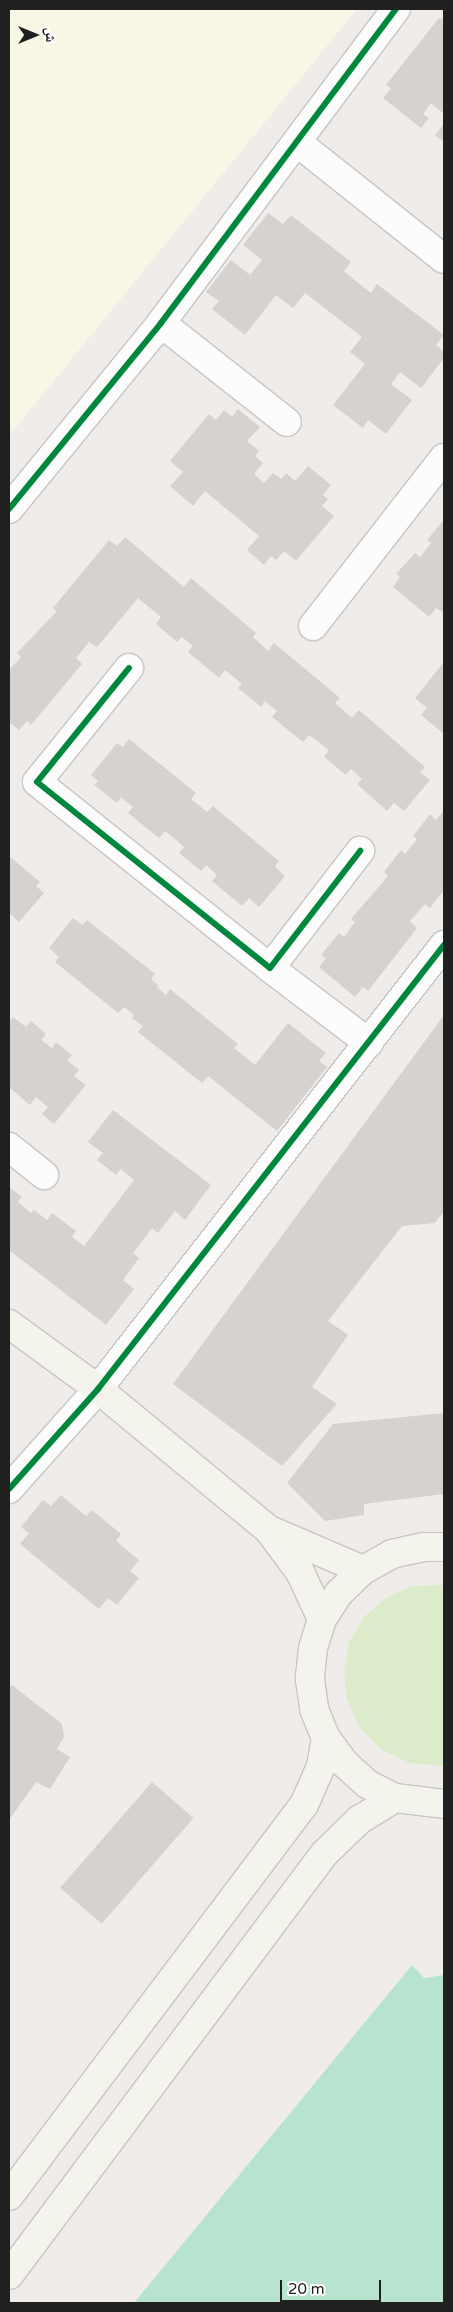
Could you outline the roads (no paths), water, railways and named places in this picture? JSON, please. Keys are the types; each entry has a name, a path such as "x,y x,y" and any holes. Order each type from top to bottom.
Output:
{"main road":[{"path":"9,1324 98,1389 268,1529 314,1552 363,1570"},
{"path":"268,1529 300,1572 322,1619"},
{"path":"444,1547 424,1547 392,1554 363,1570 339,1593 322,1619 313,1648 310,1679 314,1709 326,1738 344,1763 367,1784 395,1798 433,1805 444,1804"},
{"path":"9,2196 304,1805 321,1766 326,1738"},
{"path":"9,2275 324,1854 359,1820 395,1798"}],"street":[{"path":"9,510 161,323 298,143 396,9"},
{"path":"298,143 444,259"},
{"path":"161,323 287,422"},
{"path":"313,626 444,458"},
{"path":"129,668 38,782 270,968 370,1043"},
{"path":"270,968 360,851"},
{"path":"9,1489 98,1389 370,1043 444,945"},
{"path":"9,1147 44,1175"}]}
